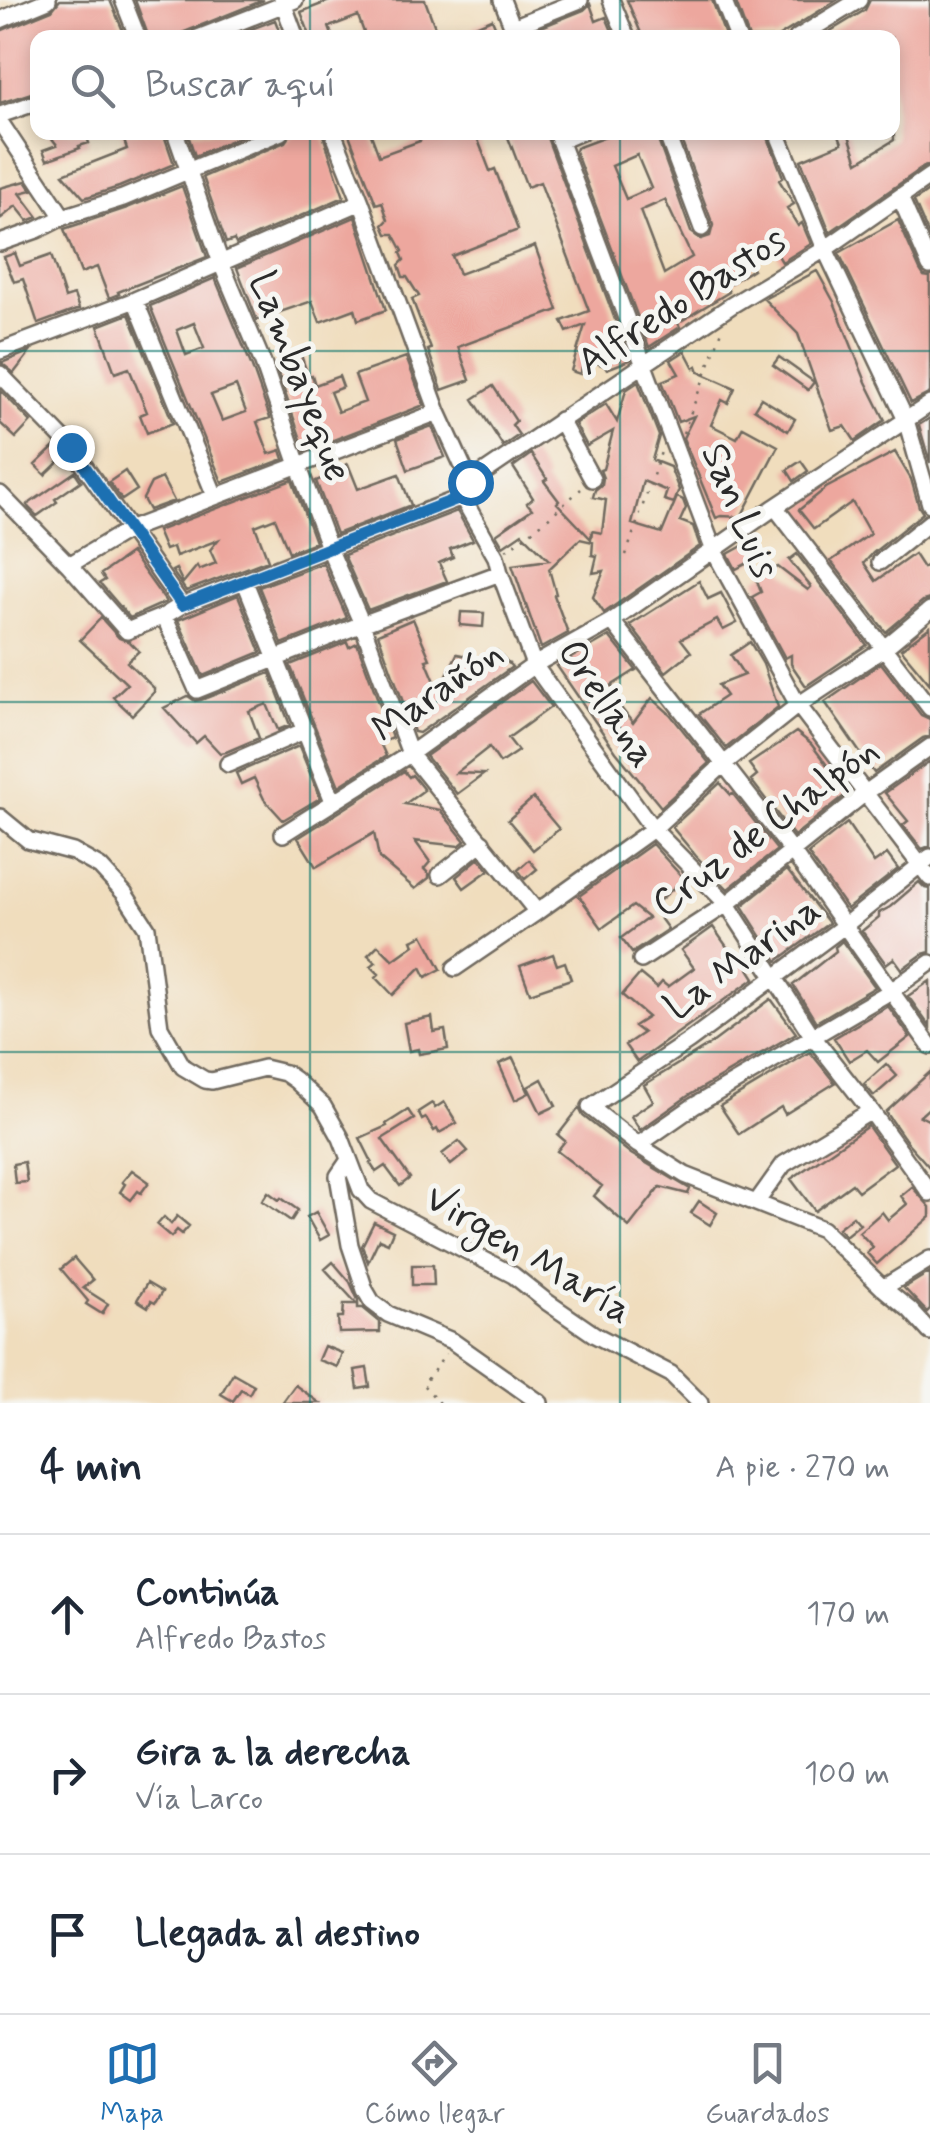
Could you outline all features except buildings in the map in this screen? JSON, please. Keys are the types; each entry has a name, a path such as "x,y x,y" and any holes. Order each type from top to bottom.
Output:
{"street":[{"path":"0,20 48,0"},
{"path":"123,0 135,30"},
{"path":"502,0 514,30"},
{"path":"519,30 580,0"},
{"path":"611,0 624,30"},
{"path":"722,0 735,30"},
{"path":"809,30 859,0"},
{"path":"218,30 287,2 294,30"},
{"path":"30,105 0,118 63,218"},
{"name":"Lambayeque","path":"178,140 221,263 263,363 329,548 410,754 537,912"},
{"path":"0,242 123,198 261,140"},
{"name":"Orellana","path":"336,140 534,665 653,828 726,904 813,1037 930,1194"},
{"name":"San Luis","path":"559,140 714,551 798,706 864,794 925,860 930,878"},
{"path":"669,140 702,228"},
{"path":"780,140 825,250 906,420 930,504"},
{"name":"Alfredo Bastos","path":"164,616 182,605 466,490 560,420 732,304 825,250 930,176"},
{"path":"900,197 930,266"},
{"path":"0,351 135,300 361,202"},
{"path":"135,300 215,496"},
{"path":"0,374 71,447 182,605"},
{"name":"Marañón","path":"283,834 410,754 534,665 612,621 930,404"},
{"path":"69,565 128,530 438,412"},
{"path":"560,420 592,480"},
{"path":"0,494 127,631 164,616 197,690 498,565"},
{"path":"775,507 930,708"},
{"path":"880,562 930,522"},
{"path":"245,582 333,801"},
{"path":"455,968 653,828 725,763 798,706 883,649 930,610"},
{"path":"612,621 791,850 930,1046"},
{"path":"228,764 306,730"},
{"name":"Cruz de Chalpón","path":"641,960 726,904 791,850 930,747"},
{"name":"Virgen María","path":"0,817 28,840 73,852 100,867 124,893 147,928 160,1027 183,1067 212,1082 264,1068 285,1072 323,1106 341,1138 361,1190 371,1201 514,1274 594,1335 670,1374 700,1403"},
{"path":"440,875 482,842"},
{"name":"La Marina","path":"638,1145 590,1107 689,1041 844,926 925,860"},
{"path":"930,963 891,992 694,1106 638,1145 684,1175 822,1228 930,1332"},
{"path":"756,1203 784,1164 871,1111"},
{"path":"350,1160 338,1176 350,1246 365,1290 378,1309 452,1341 540,1403"},
{"path":"882,1288 930,1259"}],"path":[{"path":"677,448 732,304"},
{"path":"626,554 669,428"},
{"path":"498,565 592,480"},
{"path":"440,1403 424,1385 452,1341"}],"route":[{"path":"71,447 182,605 462,497 470,482"}]}
